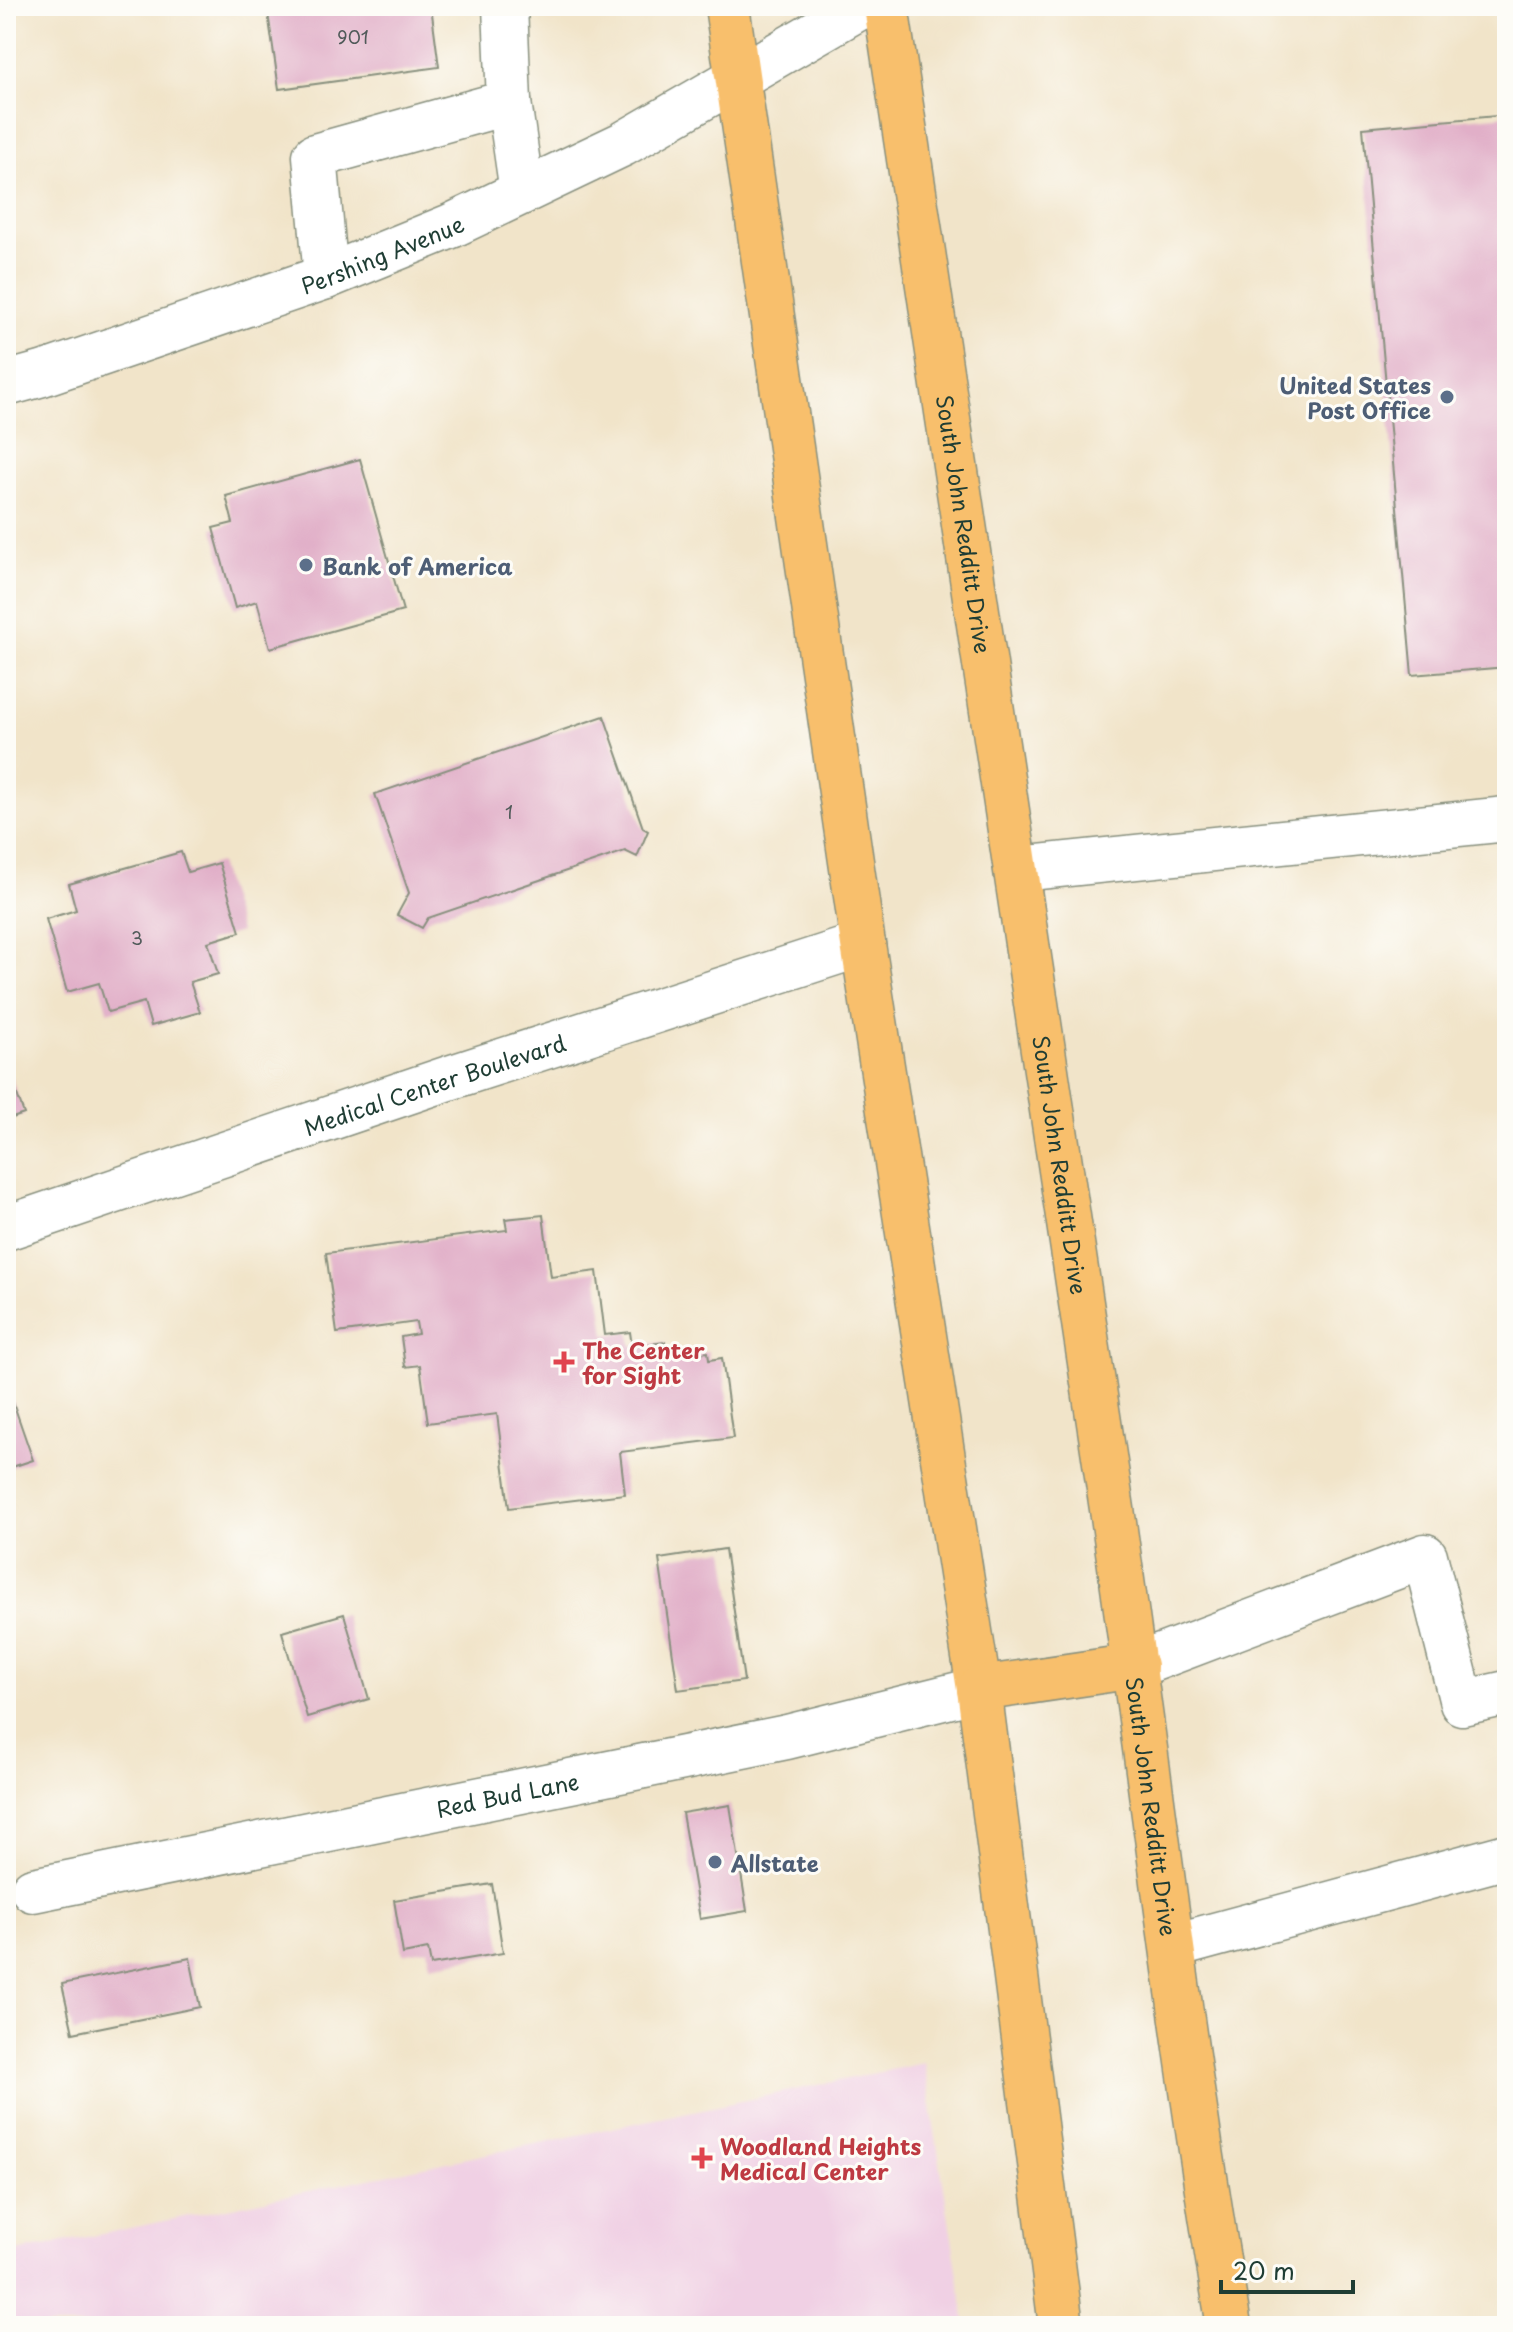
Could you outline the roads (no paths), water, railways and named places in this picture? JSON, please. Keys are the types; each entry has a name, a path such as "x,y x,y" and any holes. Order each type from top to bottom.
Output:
{"highway":[{"path":"727,6 863,944 979,1689 1061,2326"},
{"name":"South John Redditt Drive","path":"886,6 1019,869 1135,1666 1212,2228 1229,2326"},
{"path":"979,1689 1135,1666"}],"street":[{"path":"505,6 509,102 522,192"},
{"name":"Pershing Avenue","path":"6,384 326,277 451,226 623,144 862,6"},
{"path":"326,277 315,156 509,102"},
{"path":"1019,869 1507,819"},
{"name":"Medical Center Boulevard","path":"6,1228 449,1078 863,944"},
{"path":"1135,1666 1425,1556 1462,1703 1507,1693"},
{"name":"Red Bud Lane","path":"33,1890 787,1737 979,1689"},
{"path":"1174,1946 1507,1856"}],"place":[{"name":"United States Post Office","path":"1447,397"},
{"name":"Bank of America","path":"306,565"},
{"name":"The Center for Sight","path":"564,1362"},
{"name":"Allstate","path":"715,1862"},
{"name":"Woodland Heights Medical Center","path":"702,2158"}]}
